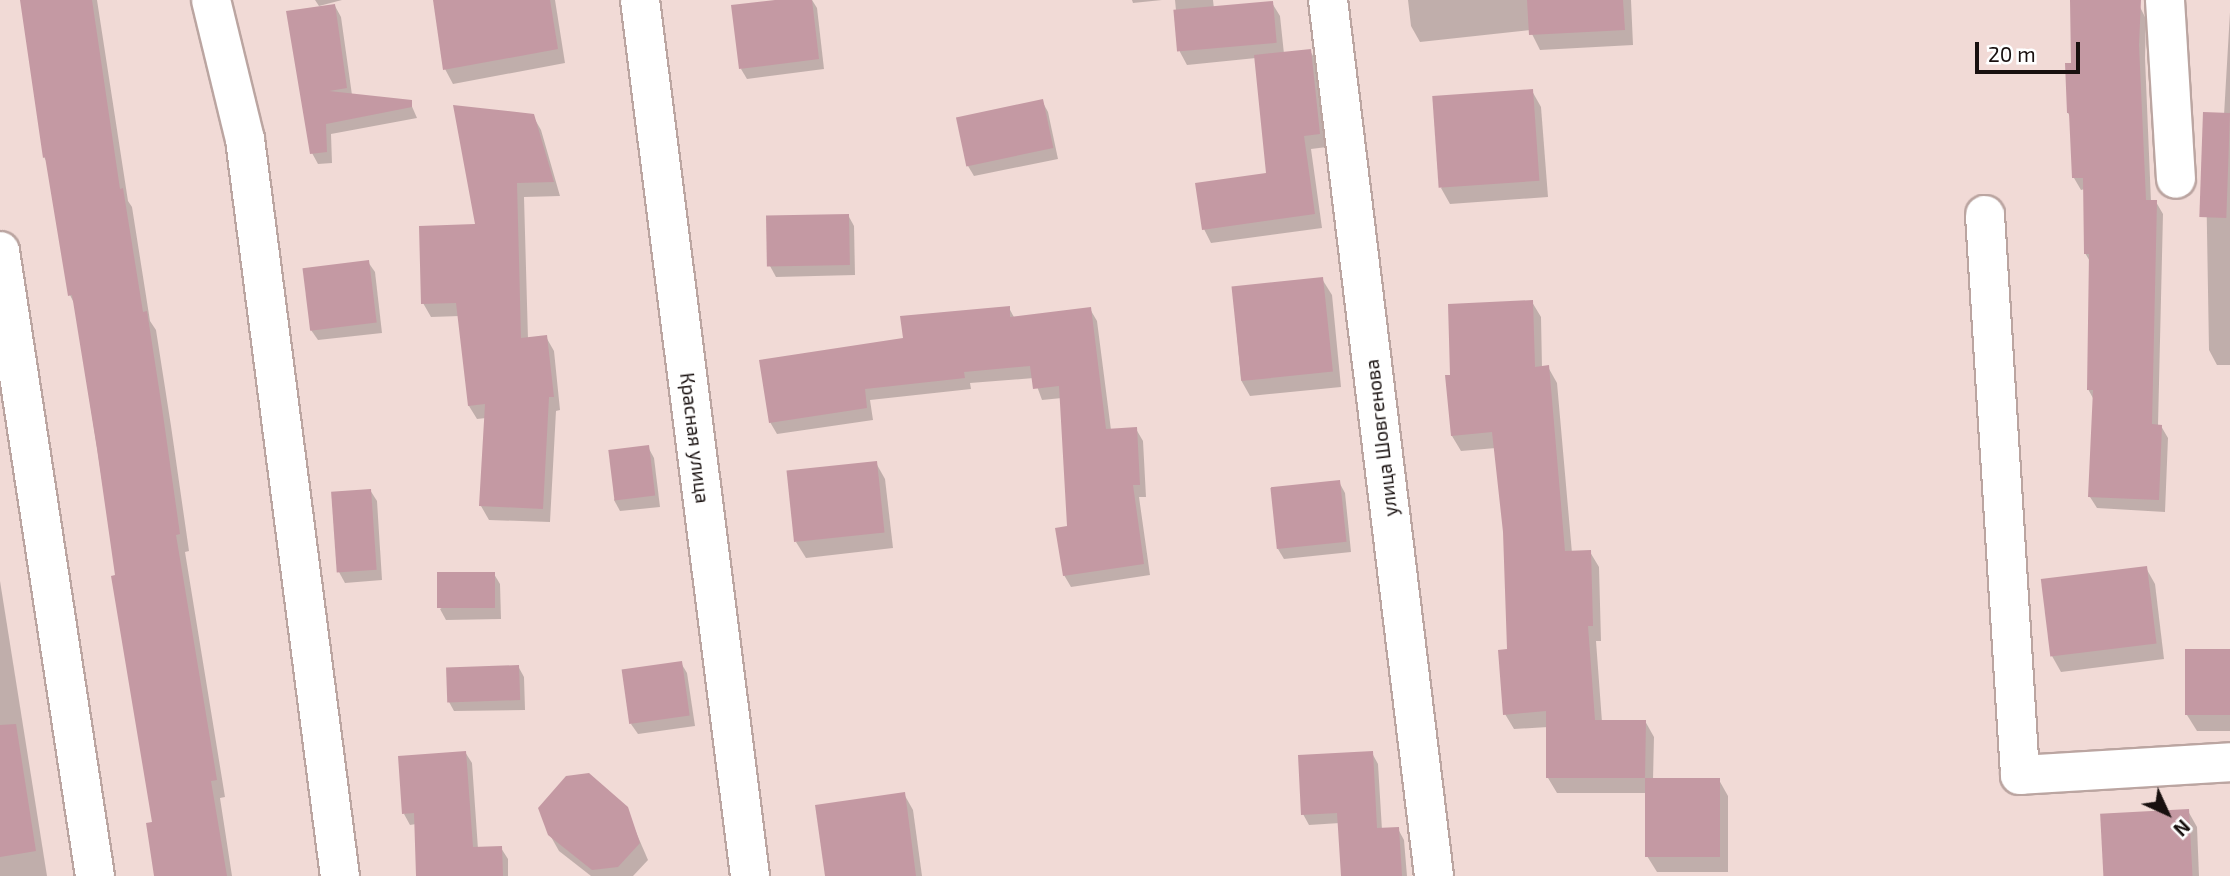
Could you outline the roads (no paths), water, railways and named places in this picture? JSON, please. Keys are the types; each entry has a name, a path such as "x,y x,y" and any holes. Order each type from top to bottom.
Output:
{"street":[{"path":"211,0 245,139 340,876"},
{"name":"Красная улица","path":"640,0 750,876"},
{"name":"улица Шовгенова","path":"1328,0 1434,876"},
{"path":"2165,0 2176,179"},
{"path":"1985,215 2020,775 2230,762"},
{"path":"0,251 95,876"}]}
